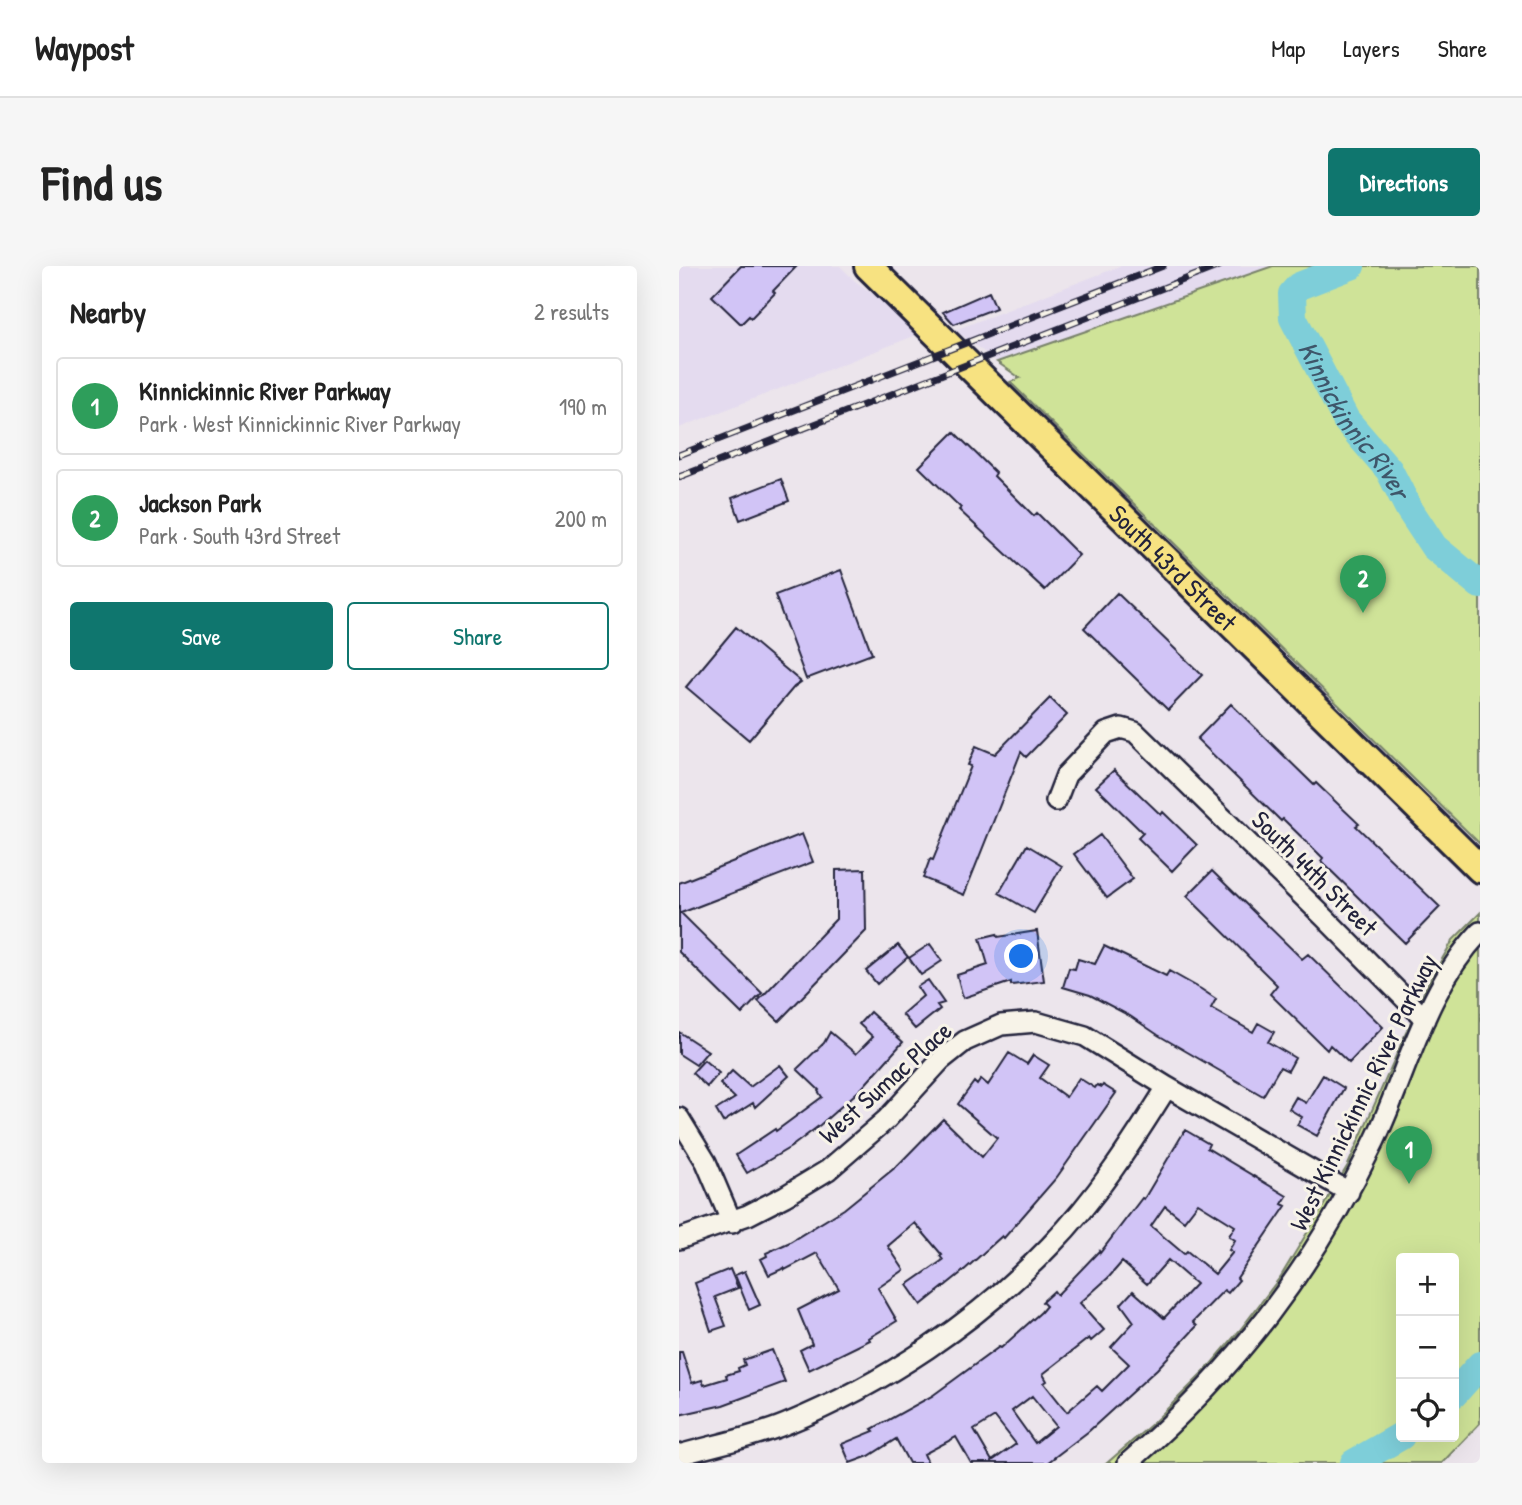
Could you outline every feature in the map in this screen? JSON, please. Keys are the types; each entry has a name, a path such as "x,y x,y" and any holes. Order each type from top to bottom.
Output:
{"main road":[{"name":"South 43rd Street","path":"868,266 1480,869"}],"street":[{"name":"South 44th Street","path":"1056,801 1066,775 1106,733 1121,728 1135,732 1425,1019"},
{"name":"West Kinnickinnic River Parkway","path":"1128,1463 1172,1424 1244,1349 1298,1277 1349,1192 1376,1138 1440,985 1480,932"},
{"name":"West Sumac Place","path":"679,1240 732,1223 828,1170 887,1119 941,1060 965,1041 1001,1026 1036,1022 1085,1036 1167,1087 1349,1192"},
{"path":"679,1455 783,1425 816,1411 895,1370 980,1310 1051,1246 1116,1167 1167,1087"},
{"path":"679,1118 706,1162 732,1223"}],"shaded area":[{"path":"679,266 840,266 855,281 894,309 919,334 679,428"},
{"path":"1121,266 1273,266 997,362 955,330"}],"green space":[{"path":"1273,266 1480,266 1480,844 1010,382 1020,378 997,362"},
{"path":"1480,913 1480,1423 1442,1463 1107,1463 1153,1423 1206,1370 1281,1276 1348,1165 1427,985 1453,940"}],"building":[{"path":"741,266 797,266 751,318 749,316 741,324 712,296"},
{"path":"989,292 996,308 954,324 943,312"},
{"path":"954,432 996,473 994,476 1034,516 1037,513 1079,555 1045,590 959,510 961,508 919,467"},
{"path":"781,479 789,501 740,520 732,498"},
{"path":"841,570 872,654 806,679 775,595"},
{"path":"1117,593 1202,675 1168,710 1084,628"},
{"path":"736,627 801,682 749,740 686,687"},
{"path":"1050,698 1067,715 1026,757 1021,752 964,895 923,878 930,859 933,860 971,766 968,765 976,746 995,754"},
{"path":"1231,704 1314,785 1316,783 1359,824 1356,826 1440,907 1405,943 1321,861 1323,858 1197,739"},
{"path":"1114,770 1197,845 1172,871 1138,838 1143,833 1096,787"},
{"path":"802,834 813,862 681,913 762,993 742,1014 679,952 679,883"},
{"path":"1100,835 1133,879 1107,898 1074,854"},
{"path":"1027,845 1062,866 1034,913 999,893"},
{"path":"865,869 866,931 779,1021 758,1001 836,919 836,870"},
{"path":"1212,871 1302,959 1308,954 1383,1027 1349,1063 1330,1045 1327,1050 1270,994 1277,985 1187,896"},
{"path":"1037,931 1044,981 1011,985 1011,982 963,998 957,975 988,965 980,938"},
{"path":"930,944 942,961 921,975 909,958"},
{"path":"898,945 908,957 877,984 866,971"},
{"path":"1104,946 1166,976 1169,971 1201,989 1216,999 1211,1008 1253,1032 1258,1023 1274,1032 1268,1042 1295,1058 1288,1071 1280,1067 1263,1096 1130,1016 1090,995 1063,987 1069,968 1075,969 1078,959 1095,964"},
{"path":"928,980 944,1003 937,1005 940,1009 915,1029 902,1014 923,996 917,987"},
{"path":"870,1012 903,1042 862,1088 820,1125 791,1147 747,1173 736,1155 775,1129 776,1131 822,1097 819,1090 797,1069 824,1043 830,1032 856,1054 873,1037 859,1024"},
{"path":"679,1032 708,1051 696,1065 679,1054"},
{"path":"1009,1053 1027,1064 1033,1055 1049,1065 1040,1078 1066,1097 1079,1078 1095,1088 1097,1085 1103,1085 1116,1093 1057,1177 1004,1238 1002,1236 921,1305 907,1285 943,1260 940,1256 942,1255 915,1223 888,1246 904,1270 878,1288 897,1321 869,1338 870,1340 809,1370 800,1350 812,1344 798,1310 839,1289 817,1253 785,1270 784,1268 769,1275 761,1259 767,1256 766,1253 844,1209 897,1166 943,1119 982,1157 997,1138 958,1104 974,1082 977,1085 981,1079 988,1085"},
{"path":"704,1060 719,1073 707,1087 692,1073"},
{"path":"780,1065 789,1076 755,1107 753,1103 723,1122 716,1110 735,1098 720,1084 732,1071 750,1087"},
{"path":"1323,1075 1344,1088 1317,1136 1297,1125 1302,1117 1289,1109 1296,1097 1306,1103"},
{"path":"1185,1130 1209,1144 1207,1148 1287,1196 1282,1204 1286,1206 1228,1293 1224,1290 1193,1322 1197,1326 1157,1369 1089,1431 1047,1463 971,1463 956,1437 924,1454 928,1463 909,1463 896,1439 869,1456 850,1463 842,1444 874,1431 872,1429 932,1396 1001,1348 1041,1312 1046,1306 1042,1302 1054,1291 1057,1295 1099,1251 1100,1253 1142,1198 1144,1199","holes":["1198,1203 1235,1226 1229,1236 1235,1240 1229,1250 1233,1252 1215,1274 1187,1251 1184,1254 1151,1226 1165,1206 1184,1221","1168,1260 1196,1284 1164,1318 1133,1291 1121,1304 1134,1322 1111,1347 1129,1364 1102,1391 1097,1386 1067,1412 1044,1383 1047,1381 1043,1374 1089,1338 1091,1341 1104,1330 1080,1303 1122,1262 1147,1284","1032,1396 1056,1426 1035,1443 1012,1411","995,1417 1016,1444 992,1461 974,1430"]},
{"path":"730,1269 738,1288 715,1297 726,1326 711,1331 695,1283"},
{"path":"745,1271 760,1305 749,1310 735,1275"},
{"path":"772,1350 785,1382 723,1405 679,1415 679,1352 682,1352 692,1383 702,1380 704,1385 739,1371 738,1368 745,1365 743,1360"}],"waterway":[{"name":"Kinnickinnic River","path":"1351,266 1299,286 1292,294 1293,318 1346,420 1389,470 1409,509 1434,547 1480,585"},
{"name":"Kinnickinnic River","path":"1459,1388 1480,1365"},
{"name":"Kinnickinnic River","path":"1354,1463 1396,1439"}],"railway":[{"path":"679,455 1163,266"},
{"path":"679,477 1219,266"}],"place":[{"name":"Jackson Park","path":"1363,613"},
{"name":"Kinnickinnic River Parkway","path":"1409,1184"}]}
